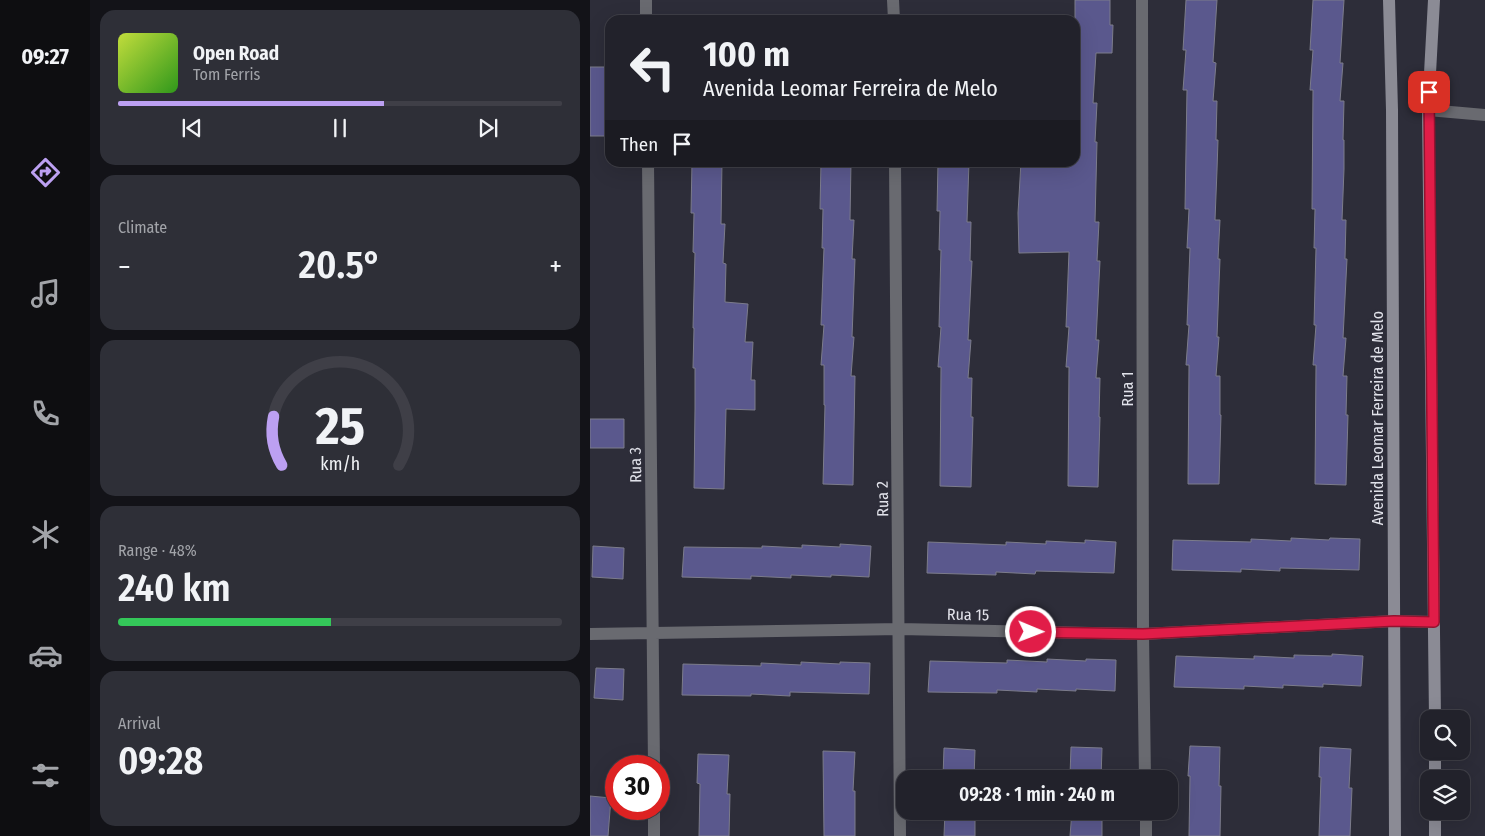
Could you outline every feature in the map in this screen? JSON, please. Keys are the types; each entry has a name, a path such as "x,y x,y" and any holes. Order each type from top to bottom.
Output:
{"street":[{"path":"646,0 646,15"},
{"path":"894,0 894,15"},
{"name":"Rua 1","path":"1142,0 1145,770"},
{"name":"Avenida Leomar Ferreira de Melo","path":"1389,0 1392,110 1395,836"},
{"path":"1434,0 1428,110 1435,710"},
{"path":"1428,110 1485,115"},
{"name":"Rua 3","path":"648,167 654,755"},
{"name":"Rua 2","path":"895,167 900,629 900,836"},
{"name":"Rua 15","path":"590,634 900,629 1143,634 1394,621 1434,622"},
{"path":"654,820 654,836"},
{"path":"1146,820 1146,836"},
{"path":"1435,820 1435,836"}],"building":[{"path":"1075,0 1110,0 1110,25 1113,25 1112,53 1096,53 1093,103 1097,103 1095,222 1099,222 1097,261 1100,261 1096,340 1099,340 1096,378 1100,378 1098,487 1068,486 1069,367 1066,367 1069,327 1066,327 1069,252 1019,253 1018,213 1021,167 1080,167 1080,15 1075,15"},
{"path":"1186,0 1217,0 1213,62 1216,63 1213,101 1217,101 1216,140 1218,140 1215,220 1220,220 1217,337 1219,337 1216,376 1220,376 1219,484 1188,484 1189,365 1186,365 1189,325 1187,325 1190,248 1187,248 1189,209 1185,209 1187,90 1183,90 1186,50 1183,50"},
{"path":"1313,0 1344,0 1340,63 1343,63 1340,101 1344,101 1342,220 1346,220 1345,259 1347,259 1343,338 1346,338 1343,376 1347,376 1346,415 1348,415 1346,485 1315,484 1316,365 1313,365 1316,325 1314,325 1316,248 1314,248 1315,209 1312,209 1313,90 1310,90 1313,50 1310,50"},
{"path":"590,67 605,67 605,136 590,136"},
{"path":"692,167 722,167 721,224 725,224 723,263 726,264 725,302 748,304 745,342 753,342 751,380 755,380 755,410 726,409 724,489 694,488 695,368 693,368 693,328 695,253 693,252 694,213 691,213"},
{"path":"821,167 851,167 850,220 854,220 852,259 855,259 852,337 854,337 851,376 855,376 853,485 823,484 825,405 824,365 821,365 824,325 821,325 824,248 822,248 823,209 820,209"},
{"path":"938,167 969,167 967,222 971,222 970,261 972,261 968,340 971,340 968,378 972,378 971,417 973,417 971,487 940,486 941,367 938,367 941,327 939,327 941,250 939,250 940,211 937,211"},
{"path":"590,419 624,419 624,448 590,448"},
{"path":"1291,538 1360,539 1359,570 1280,568 1280,571 1241,569 1241,572 1172,570 1173,540 1251,542 1251,539 1291,541"},
{"path":"1085,540 1116,542 1114,573 1036,571 1035,574 996,572 996,575 927,573 928,542 1006,545 1006,542 1046,544 1046,541 1085,543"},
{"path":"840,544 871,546 869,577 791,575 791,578 751,576 751,579 682,577 684,547 762,548 762,546 802,548 802,545 840,547"},
{"path":"593,546 624,548 623,579 592,577"},
{"path":"1332,654 1363,656 1361,686 1323,684 1323,687 1283,685 1283,688 1244,686 1244,689 1174,687 1176,656 1254,659 1254,656 1294,658 1294,655 1332,656"},
{"path":"1047,659 1116,660 1115,691 1037,689 1037,692 997,690 997,693 928,692 930,661 1007,663 1007,660 1047,662"},
{"path":"801,662 870,663 869,694 790,692 790,696 751,694 751,696 682,695 683,664 761,666 761,663 801,665"},
{"path":"596,668 624,669 623,700 594,698"},
{"path":"1190,746 1220,747 1220,836 1189,836 1190,776 1188,776"},
{"path":"1071,747 1102,748 1101,770 1070,770"},
{"path":"1320,747 1351,749 1349,788 1352,788 1350,836 1319,836"},
{"path":"944,748 975,750 974,770 943,770"},
{"path":"823,751 855,752 853,791 855,791 855,836 824,836"},
{"path":"698,754 729,755 727,794 730,794 729,836 699,836 700,784 697,783"},
{"path":"590,796 605,797 605,820 609,820 608,836 590,836"},
{"path":"945,820 975,820 975,836 944,836"},
{"path":"1071,820 1102,820 1102,836 1070,836"}],"route":[{"path":"1031,632 1143,634 1394,621 1434,622 1429,92"}]}
